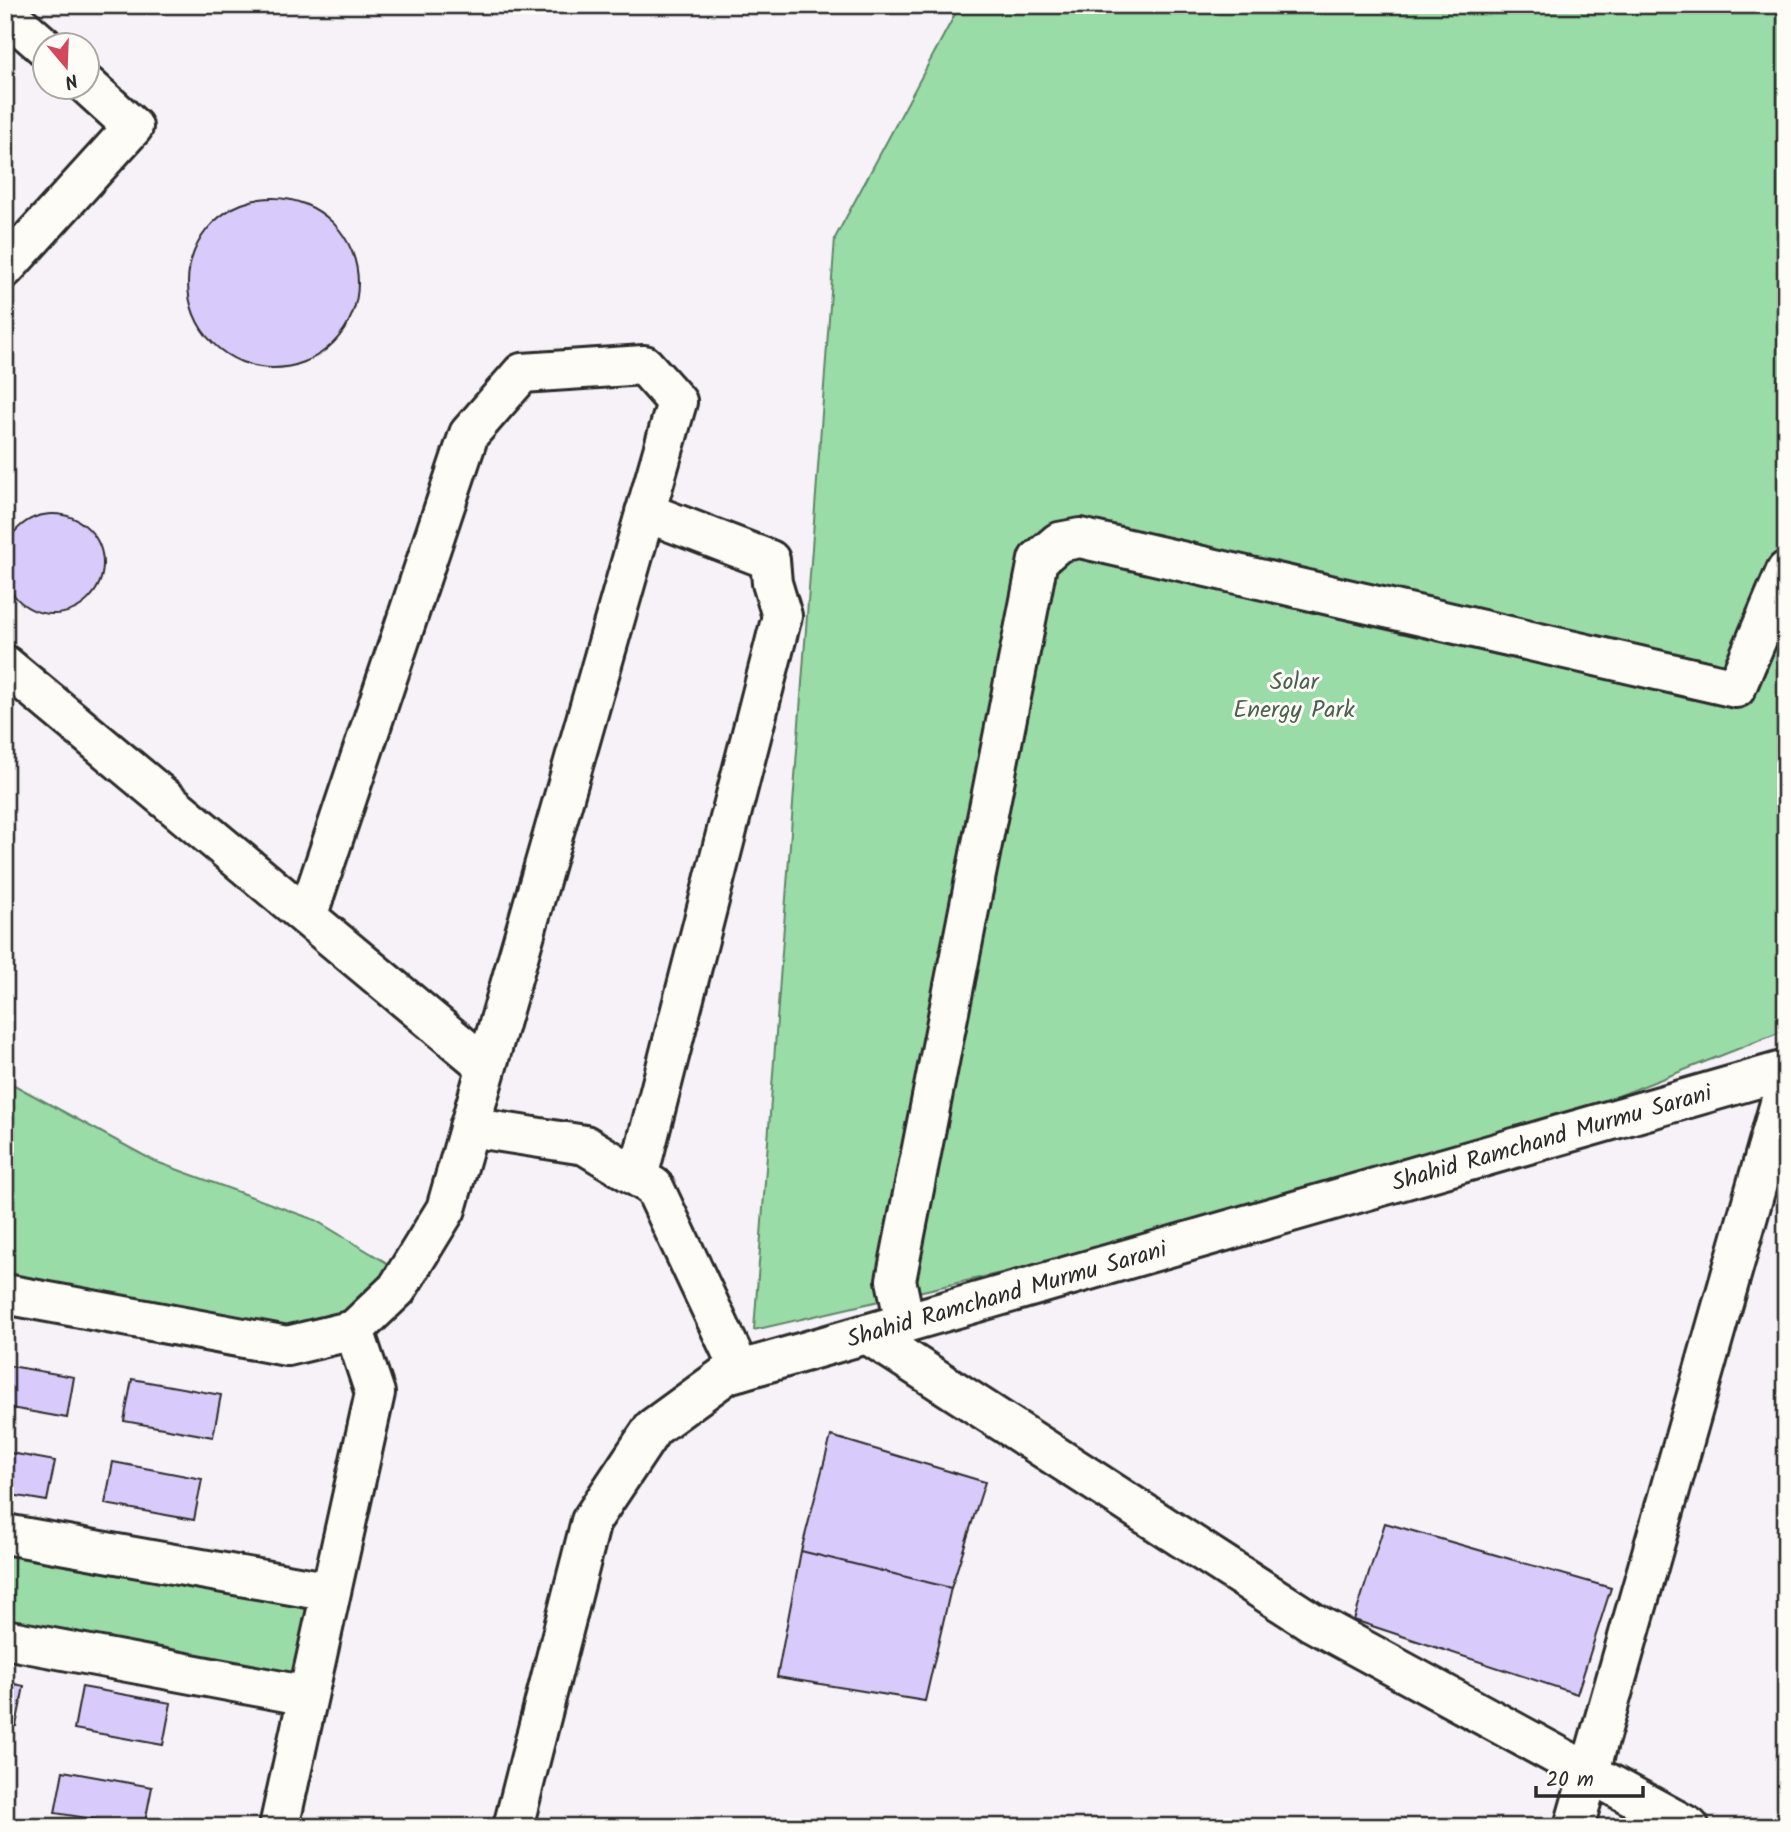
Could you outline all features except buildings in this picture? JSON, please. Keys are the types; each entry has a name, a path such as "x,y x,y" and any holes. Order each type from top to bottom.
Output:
{"street":[{"path":"5,12 32,36"},
{"path":"5,268 133,127 102,99"},
{"path":"5,1294 287,1346 354,1329 397,1289 446,1209 677,402 644,365 522,373 469,434 307,916"},
{"path":"638,1177 782,616 772,583 770,559 645,513"},
{"path":"905,1323 896,1280 1038,560 1059,542 1080,538 1736,688 1786,571"},
{"path":"10,677 307,916 486,1066"},
{"name":"Shahid Ramchand Murmu Sarani","path":"513,1827 591,1521 653,1429 727,1374 1786,1070"},
{"path":"1574,1827 1786,1082"},
{"path":"469,1127 585,1145 654,1187 740,1370"},
{"path":"279,1827 375,1393 354,1329"},
{"path":"867,1334 1312,1622 1689,1827"},
{"path":"5,1534 331,1592"},
{"path":"5,1639 308,1696"}],"green space":[{"name":"Solar Energy Park","path":"960,5 1786,5 1786,1030 1407,1179 754,1330 835,238"},
{"path":"5,1080 154,1161 315,1220 392,1266 358,1311 296,1330 5,1286"},
{"path":"5,1539 317,1597 303,1685 5,1628"}]}
